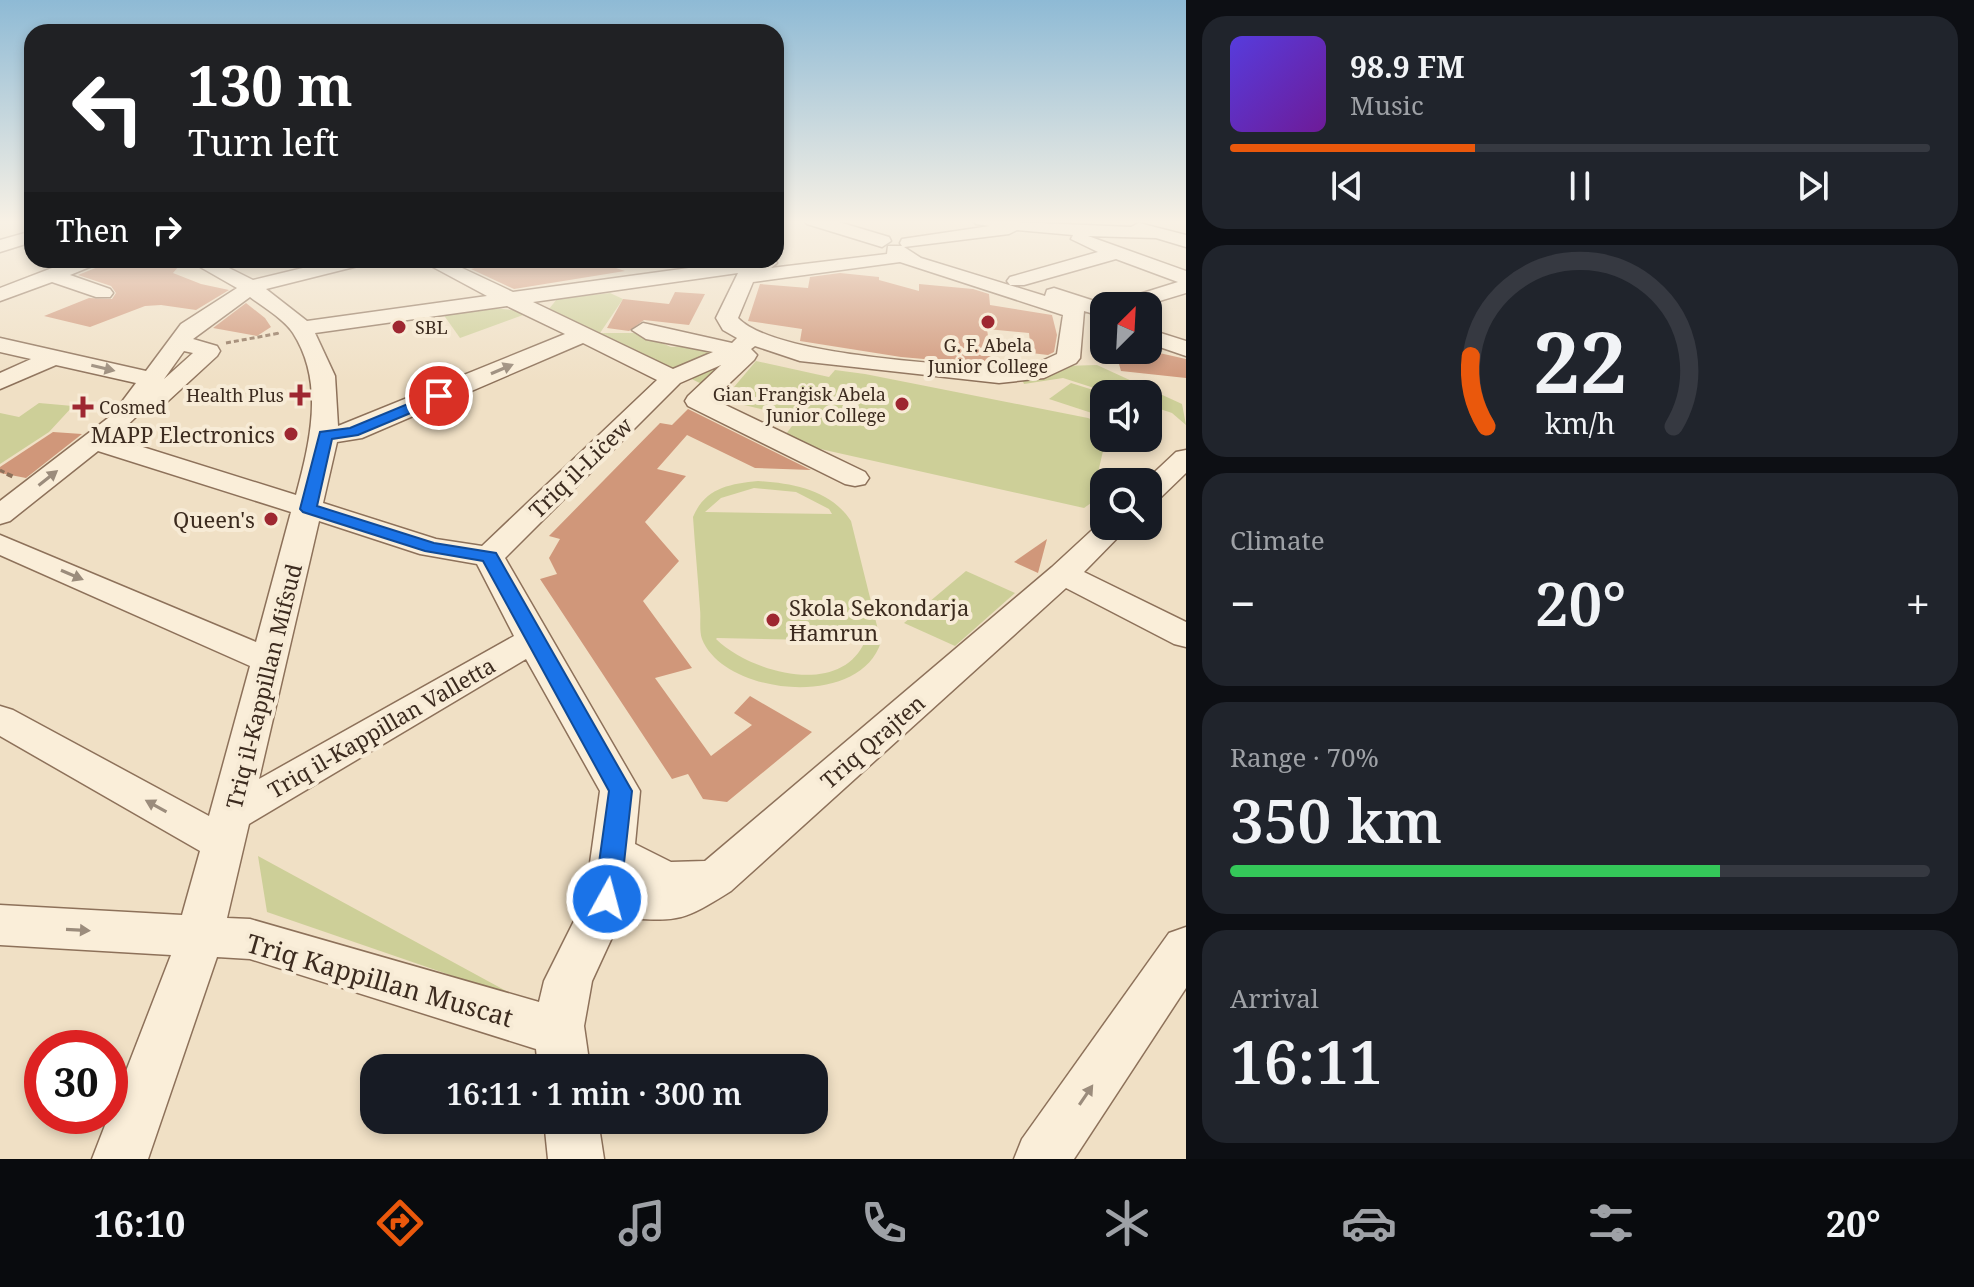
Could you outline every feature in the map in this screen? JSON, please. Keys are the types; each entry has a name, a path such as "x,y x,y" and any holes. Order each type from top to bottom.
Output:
{"street":[{"name":"Triq il-Kappillan Mifsud","path":"120,1159 181,998 200,936 325,436 323,376 302,328 251,287 226,274"},
{"path":"121,420 189,329 251,287 303,274"},
{"path":"459,274 672,378"},
{"path":"302,328 511,299 621,274"},
{"path":"738,350 727,318 745,277 768,274"},
{"path":"863,274 943,281 969,279"},
{"path":"643,330 654,335 714,343 738,350 796,353 999,376 1036,373 1068,358 1074,312 953,274"},
{"path":"992,274 1090,306"},
{"path":"1017,281 1041,274"},
{"path":"4,292 52,275 103,293"},
{"path":"1162,293 1186,286"},
{"path":"1162,328 1186,336"},
{"path":"325,436 353,432 581,336"},
{"path":"1162,341 1186,349"},
{"path":"0,515 121,420 149,407 209,351 179,342"},
{"path":"0,345 151,379"},
{"path":"738,350 697,401 855,478"},
{"name":"Triq il-Liċew","path":"489,557 672,378 738,350"},
{"path":"0,382 54,357"},
{"path":"95,441 431,547 489,557 620,791 607,899 568,981 562,1047"},
{"path":"1162,481 1186,458"},
{"name":"Triq Qrajten","path":"607,899 676,902 715,878 1099,540"},
{"path":"0,544 268,660"},
{"path":"1063,574 1186,636"},
{"name":"Triq il-Kappillan Valletta","path":"227,829 533,640"},
{"path":"0,719 227,829"},
{"path":"613,853 667,880 715,878"},
{"name":"Triq Kappillan Muscat","path":"0,925 250,939 533,1025 562,1047"},
{"path":"1042,1159 1186,948"},
{"path":"573,1134 576,1159"}],"path":[{"path":"220,344 302,328"},
{"path":"0,470 20,480"}],"green space":[{"path":"610,293 623,299 600,333 638,333 671,347 713,345 745,362 712,389 549,309 557,299"},
{"path":"492,308 521,311 523,315 460,338 443,314"},
{"path":"756,361 829,377 835,370 865,374 1088,418 1090,452 1103,452 1099,468 1090,468 1090,504 1084,508 798,444 786,434 798,418 723,400"},
{"path":"1097,365 1130,380 1090,380 1090,387 1063,378 1024,384 1021,377 1064,366"},
{"path":"1071,383 1090,389 1090,412 1049,399"},
{"path":"1162,395 1182,404 1186,425 1172,413 1162,410"},
{"path":"39,403 73,406 49,432 0,464 0,413 19,417"},
{"path":"758,481 797,486 822,495 843,510 851,521 881,642 868,664 847,678 820,686 792,687 763,682 736,673 715,658 702,639 693,517 704,500 719,489","holes":["754,488 796,492 829,509 832,514 705,512 721,498","717,638 865,641 853,659 837,670 795,674 751,662"]},
{"path":"966,571 1015,593 955,646 904,623"},
{"path":"258,856 508,992 488,1001 454,984 453,976 267,912"}],"building":[{"path":"176,274 229,290 196,310 145,306 90,327 44,316 89,298 112,299 116,293 111,286 78,275"},
{"path":"482,274 606,274 514,289"},
{"name":"G. F. Abela Junior College","path":"851,274 879,277 879,280 919,291 919,284 973,289 989,294 990,305 1052,315 1057,335 1054,352 1048,355 1031,353 1029,333 987,329 992,365 901,357 800,341 802,329 748,321 760,284 808,288 810,277"},
{"path":"675,292 705,294 689,325 644,320 629,331 607,328 623,299 669,304"},
{"path":"246,303 271,327 257,336 213,328"},
{"path":"1162,354 1186,359 1186,378 1121,371 1119,364 1162,364"},
{"path":"688,409 811,470 755,468 687,435 657,469 686,476 645,522 679,561 643,601 692,668 655,678 711,756 752,725 734,713 750,696 812,732 727,802 703,799 688,774 672,779 540,579 557,574 549,558 560,539 549,536 660,423 672,425"},
{"path":"53,432 82,434 26,478 0,473 0,467"},
{"path":"1047,539 1038,573 1014,562"}],"place":[{"name":"G. F. Abela Junior College","path":"988,322"},
{"name":"SBL","path":"399,327"},
{"name":"Health Plus","path":"300,395"},
{"name":"Gian Franġisk Abela Junior College","path":"902,404"},
{"name":"Cosmed","path":"83,407"},
{"name":"MAPP Electronics","path":"291,434"},
{"name":"Queen's","path":"271,519"},
{"name":"Skola Sekondarja Ħamrun","path":"773,620"}],"route":[{"path":"439,396 353,432 325,436 309,509 431,547 489,557 620,791 607,899"}]}
